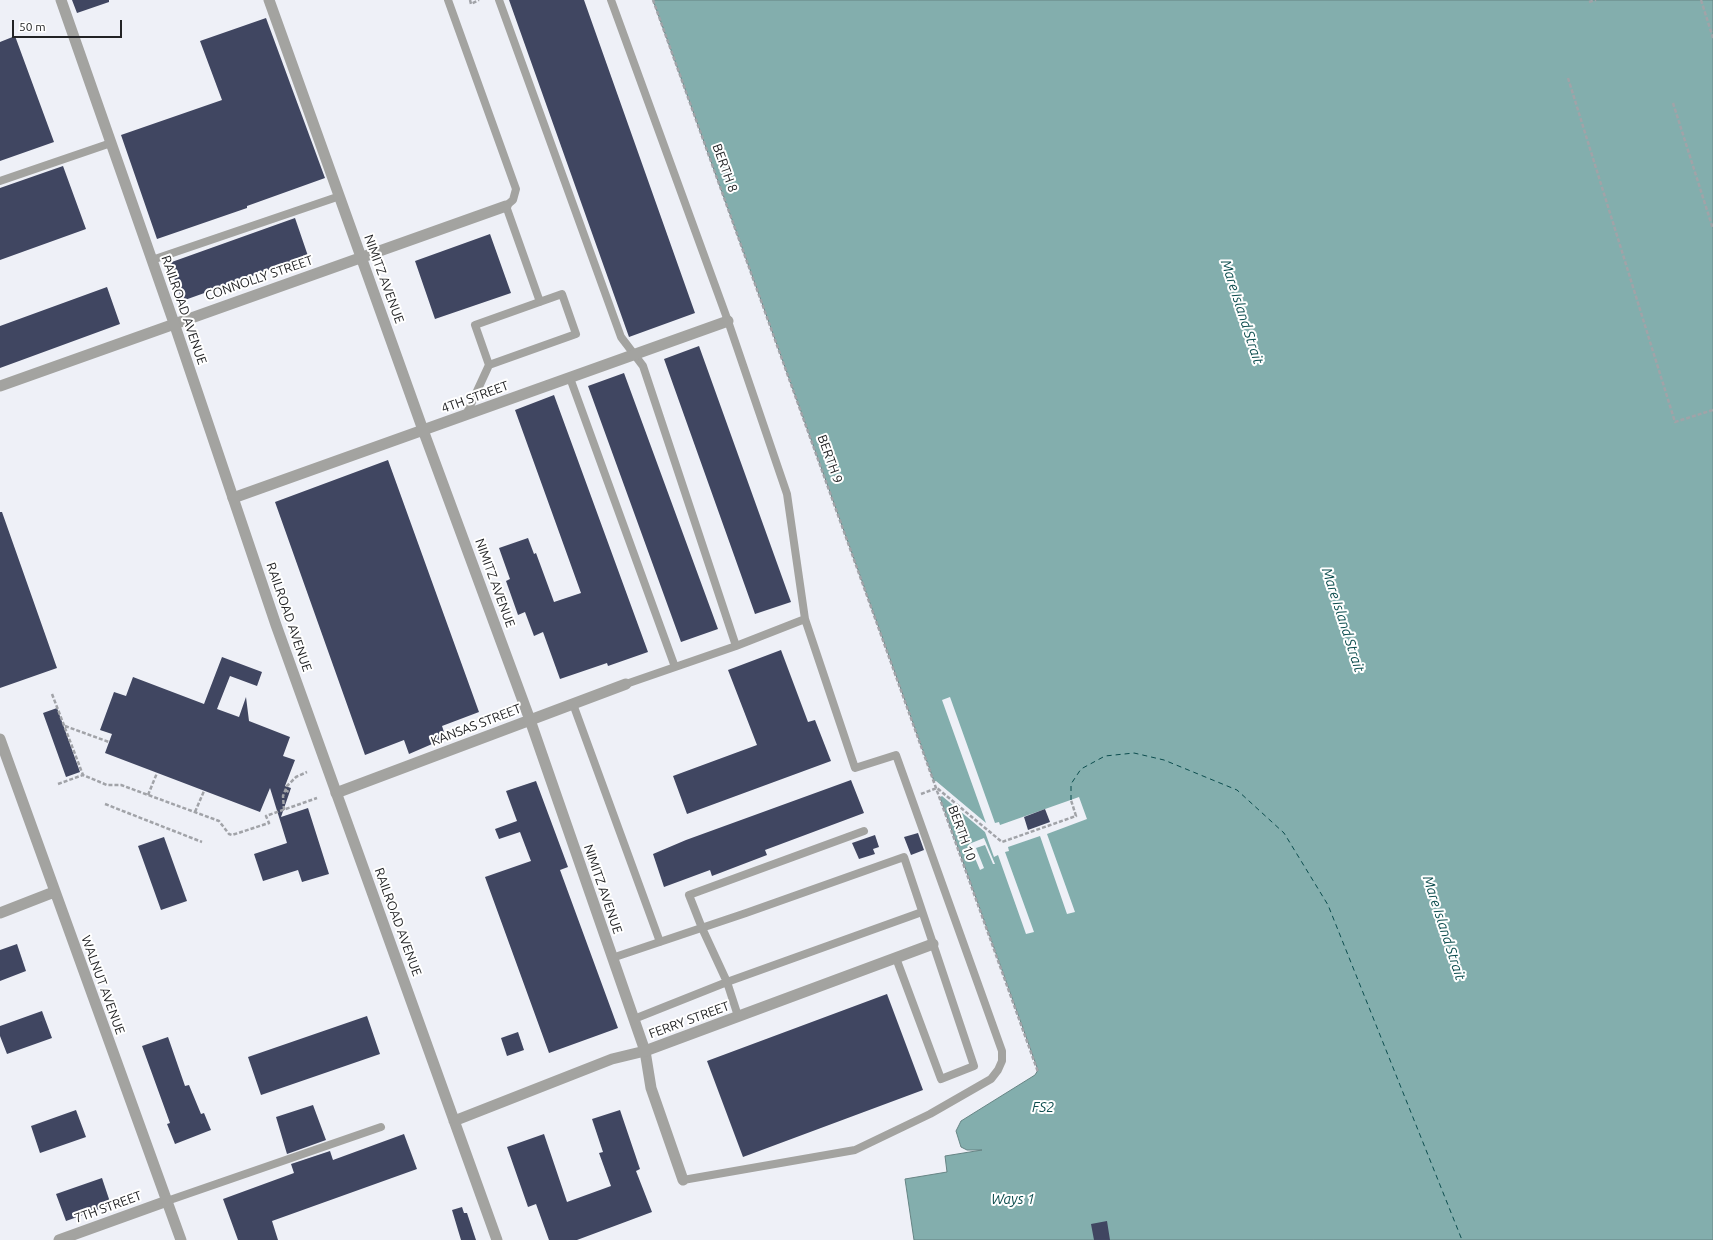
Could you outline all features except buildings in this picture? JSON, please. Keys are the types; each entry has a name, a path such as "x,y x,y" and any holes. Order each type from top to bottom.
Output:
{"street":[{"name":"RAILROAD AVENUE","path":"60,0 174,323 233,498 336,793 497,1240"},
{"name":"NIMITZ AVENUE","path":"269,0 362,256 423,430 530,720 645,1051 651,1088 683,1180"},
{"name":"CONNOLLY STREET","path":"0,386 506,206"},
{"name":"4TH STREET","path":"233,498 728,321"},
{"name":"KANSAS STREET","path":"336,793 626,684"},
{"name":"WALNUT AVENUE","path":"0,740 181,1240"},
{"path":"0,912 54,892"},
{"name":"FERRY STREET","path":"454,1120 612,1059 645,1051 933,944"},
{"name":"7TH STREET","path":"59,1240 166,1201"}],"lane":[{"path":"448,0 516,189 513,200 506,206 540,302"},
{"path":"499,0 621,337 643,366 736,646"},
{"path":"611,0 728,321 787,494 805,619 855,768 896,755 1002,1051 1002,1061 998,1070 991,1079 981,1086 930,1114 855,1150 683,1180"},
{"path":"0,182 111,143"},
{"path":"152,260 340,196"},
{"path":"466,415 490,365 576,334 562,294 475,325 490,365"},
{"path":"570,378 675,667"},
{"path":"626,684 736,646 805,619"},
{"path":"573,704 660,942"},
{"path":"738,1016 727,982 702,928 689,895 864,831"},
{"path":"612,958 904,857 974,1066 941,1079 896,958"},
{"path":"634,1019 727,982 922,912"},
{"path":"166,1201 381,1127"}],"path":[{"path":"470,0 471,4 479,0"},
{"name":"BERTH 8","path":"653,0 772,327"},
{"path":"1589,2 1596,0"},
{"path":"1702,0 1713,38"},
{"path":"1568,78 1675,422 1713,410"},
{"path":"1673,103 1713,229"},
{"name":"BERTH 9","path":"772,327 869,599"},
{"name":"BERTH 10","path":"869,599 935,789 1038,1072"},
{"path":"52,694 83,775 106,786 121,785 220,821 229,834 232,835 269,823 266,816 317,798"},
{"path":"64,726 109,742"},
{"path":"284,810 283,796 285,790 290,782 307,772"},
{"path":"148,795 157,773"},
{"path":"58,784 83,775"},
{"path":"930,791 937,788 1002,842 1076,816 1071,800"},
{"path":"285,790 289,792"},
{"path":"195,812 204,791"},
{"path":"105,804 202,842"}],"water":[{"path":"653,0 1713,0 1713,1240 914,1240 905,1179 947,1172 945,1156 982,1150 967,1150 961,1147 956,1131 961,1121 1035,1075 1038,1070"}],"pier":[{"path":"950,697 995,823 999,822 1000,825 1079,797 1087,819 1047,834 1075,912 1067,914 1040,836 1008,847 1009,851 1005,852 1034,932 1026,934 998,855 994,857 985,832 942,796 939,798 933,782 936,781 986,823 942,700"},
{"path":"984,838 995,864 993,864 985,845 976,848 984,868 980,870 969,844"}],"ferry route":[{"path":"1071,800 1071,784 1081,769 1105,756 1134,753 1164,760 1237,790 1284,833 1328,905 1462,1240"}],"water label":[{"name":"Mare Island Strait","path":"1242,312"},
{"name":"Mare Island Strait","path":"1343,620"},
{"name":"Mare Island Strait","path":"1444,928"},
{"name":"FS2","path":"1043,1107"},
{"name":"Ways 1","path":"1013,1199"}]}
